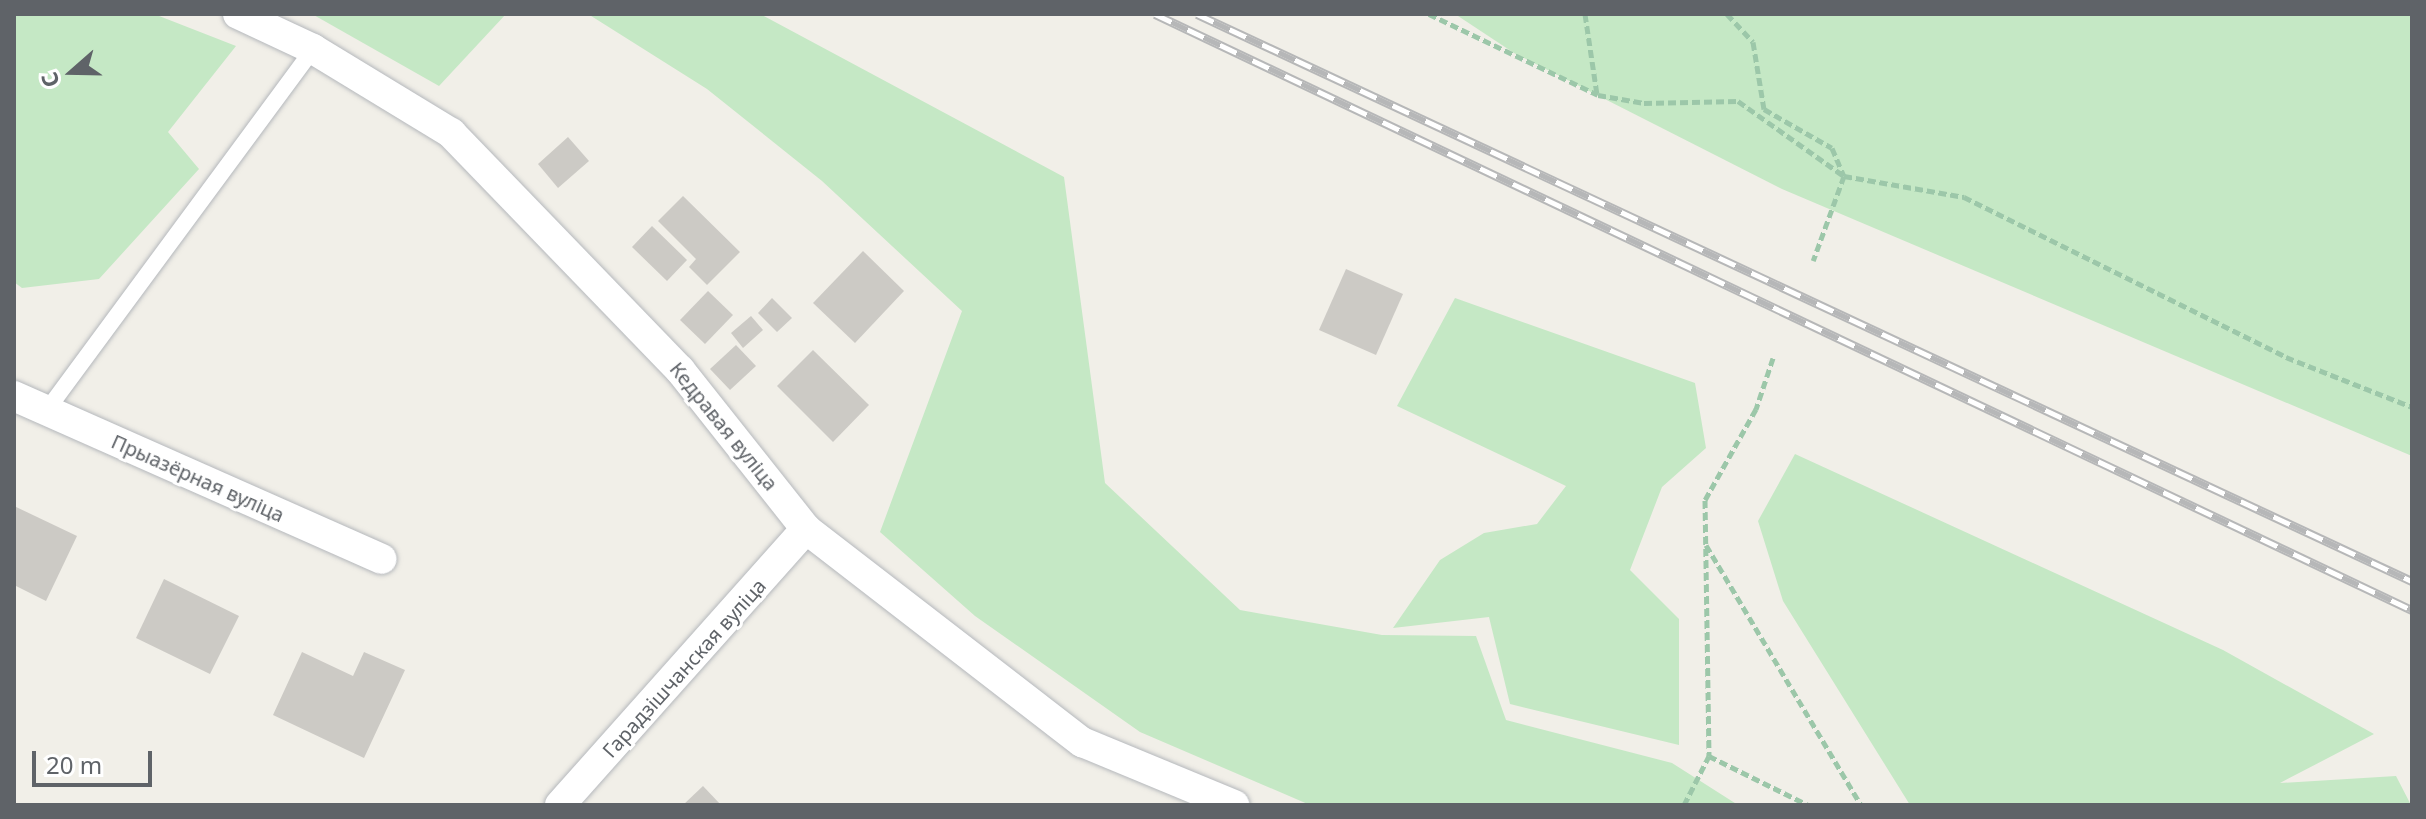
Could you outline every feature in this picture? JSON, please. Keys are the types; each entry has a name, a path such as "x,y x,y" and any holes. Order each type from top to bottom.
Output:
{"street":[{"name":"Кедравая вуліца","path":"238,14 313,49 451,133 680,370 806,529 1082,742 1234,805"},
{"name":"Прыазёрная вуліца","path":"14,396 382,559"},
{"name":"Гарадзішчанская вуліца","path":"560,805 806,529"}],"lane":[{"path":"47,410 313,49"}],"path":[{"path":"1429,14 1598,95 1644,103 1738,101 1844,176 1964,197 2286,357 2412,407"},
{"path":"1585,14 1598,95"},
{"path":"1727,14 1753,42 1764,109 1832,148 1844,176 1813,261"},
{"path":"1684,805 1709,756 1705,500 1756,409 1773,358"},
{"path":"1706,544 1861,805"},
{"path":"1709,756 1808,805"}],"green space":[{"path":"14,14 154,14 236,46 168,132 199,169 99,279 22,288 14,282"},
{"path":"312,14 506,14 439,86"},
{"path":"588,14 760,14 1064,177 1105,483 1240,610 1382,635 1476,636 1506,720 1672,763 1738,805 1310,805 1140,732 975,616 880,532 962,311 822,181 707,89"},
{"path":"1455,14 2412,14 2412,456 1782,189 1514,53"},
{"path":"1455,298 1695,383 1706,448 1662,487 1630,570 1679,619 1679,745 1510,704 1489,617 1393,628 1440,560 1484,533 1537,524 1566,486 1397,406"},
{"path":"1795,454 2223,650 2374,734 2280,783 2396,776 2411,805 1910,805 1783,601 1758,521"}],"building":[{"path":"568,137 589,161 558,188 538,164"},
{"path":"683,196 740,252 707,285 689,267 696,259 658,221"},
{"path":"652,226 687,260 667,281 632,247"},
{"path":"863,251 904,291 855,343 813,303"},
{"path":"1346,269 1403,294 1376,355 1319,330"},
{"path":"708,291 733,315 705,344 680,320"},
{"path":"772,298 792,318 777,332 758,313"},
{"path":"751,316 763,330 743,348 731,333"},
{"path":"736,345 756,366 730,390 710,369"},
{"path":"813,350 869,405 833,442 777,386"},
{"path":"14,506 77,536 46,601 14,585"},
{"path":"164,579 239,616 210,674 136,638"},
{"path":"302,652 353,676 364,652 405,670 364,758 273,715"},
{"path":"703,786 721,805 683,805"}],"railway":[{"path":"1155,14 2412,610"},
{"path":"1197,14 2412,581"}]}
